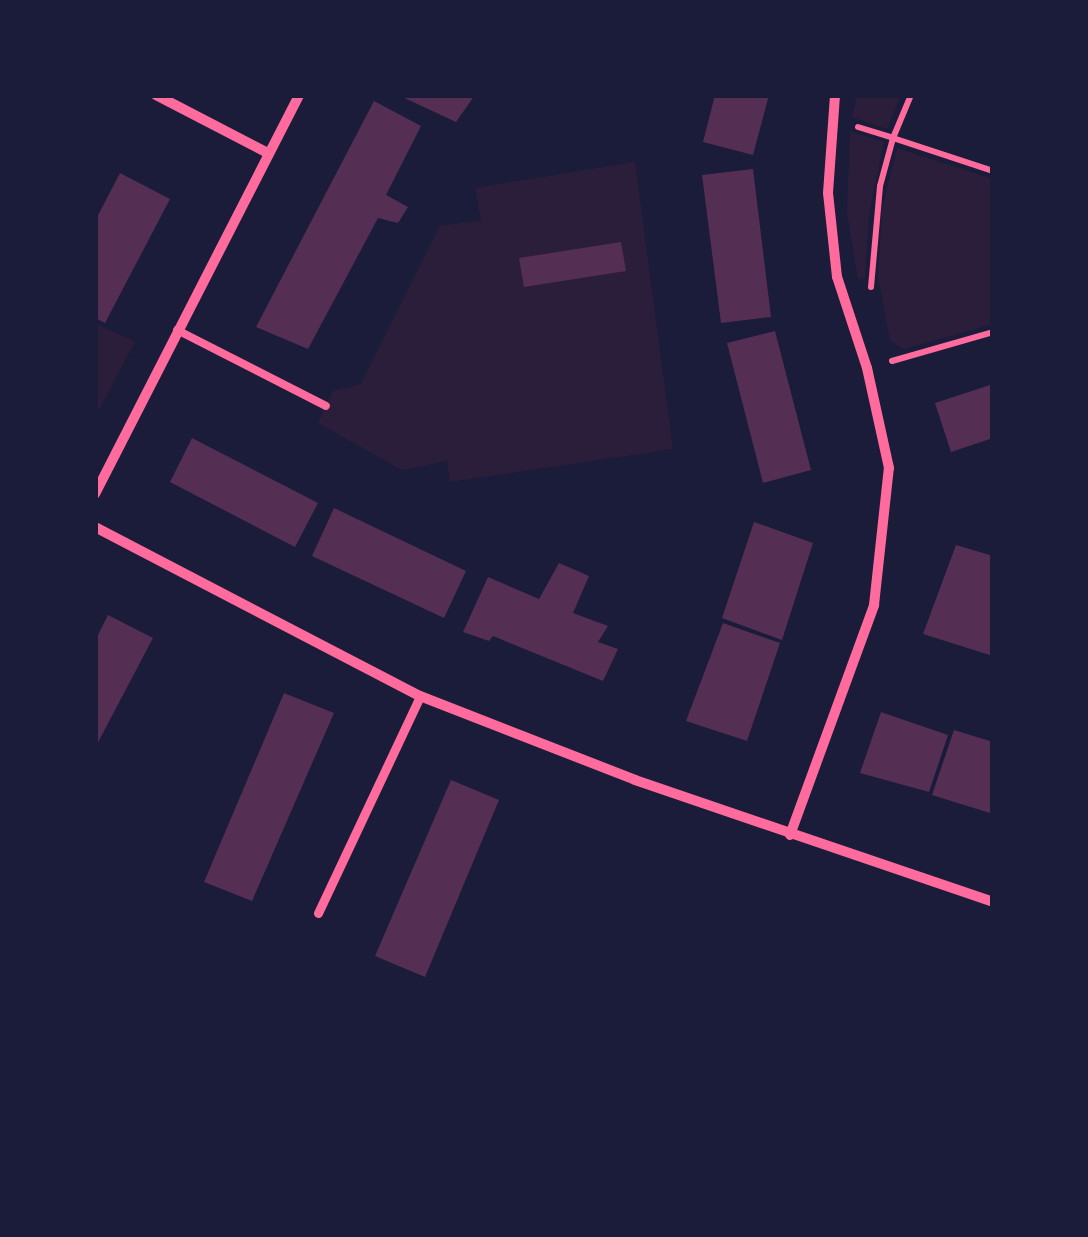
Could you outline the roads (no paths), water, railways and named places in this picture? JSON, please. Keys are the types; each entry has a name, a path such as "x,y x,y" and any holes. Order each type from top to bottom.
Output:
{"street":[{"path":"156,95 268,154"},
{"path":"95,494 299,95"},
{"path":"790,834 874,606 889,468 867,368 837,277 828,193 830,118 835,95"},
{"path":"95,527 420,696 790,834 993,902"},
{"path":"318,913 420,696"}],"lane":[{"path":"176,330 326,406"}]}
